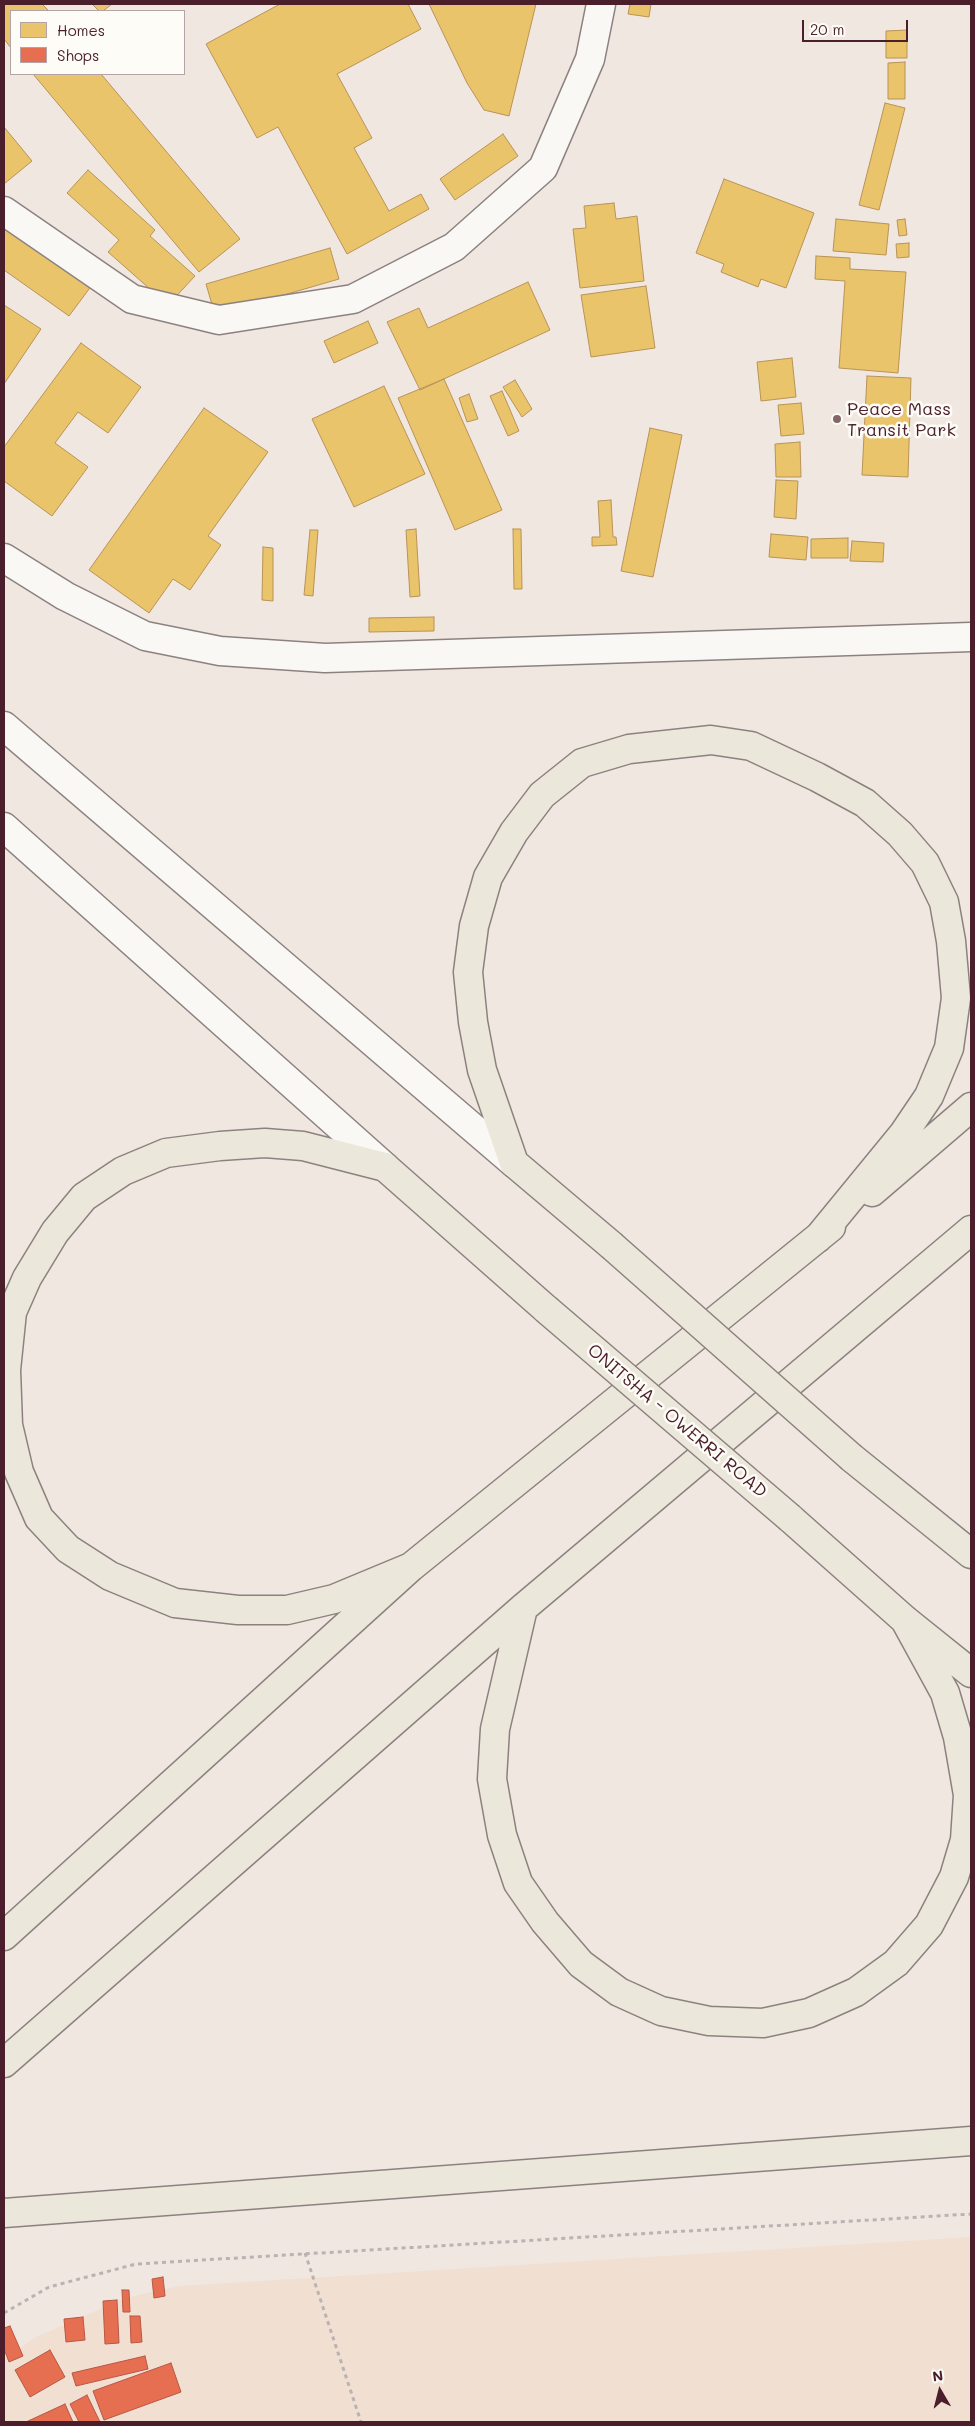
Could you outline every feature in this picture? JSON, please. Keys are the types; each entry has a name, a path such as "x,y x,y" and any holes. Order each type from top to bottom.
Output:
{"highway":[{"path":"818,1238 898,1140 929,1096 949,1048 955,1006 951,941 944,902 926,863 900,834 864,803 817,777 751,746 711,740 667,744 629,750 582,763 542,795 514,832 488,876 474,926 468,972 473,1022 482,1070 514,1163 611,1245 852,1458 971,1554"},
{"path":"4,1936 411,1567 818,1238 971,1107"},
{"path":"385,1167 303,1146 265,1143 220,1146 166,1153 123,1171 84,1197 55,1232 27,1278 12,1312 6,1370 8,1425 18,1472 39,1518 68,1549 110,1576 175,1603 238,1610 287,1610 334,1599 411,1567"},
{"name":"ONITSHA - OWERRI ROAD","path":"385,1167 546,1310 790,1518 905,1620 971,1673"},
{"path":"4,2063 523,1608 971,1230"},
{"path":"523,1608 495,1729 492,1779 502,1835 518,1883 544,1922 581,1964 619,1992 661,2011 710,2021 763,2022 808,2013 856,1992 896,1963 929,1925 954,1877 965,1840 968,1795 958,1736 945,1693 905,1620"},
{"path":"10,2215 971,2141"}],"main road":[{"path":"4,211 132,299 151,304 219,320 353,298 454,247 543,168 590,59 601,4"},
{"path":"4,558 65,596 145,636 220,652 325,658 971,637"},
{"path":"4,726 514,1163"},
{"path":"4,827 385,1167"}],"path":[{"path":"4,2313 49,2287 136,2264 971,2214"},
{"path":"305,2253 361,2422"}],"shaded area":[{"path":"971,2237 971,2422 4,2422 4,2359 36,2337 125,2298 179,2286"}],"building: Homes":[{"path":"4,4 42,4 48,10 10,10 10,47 4,39"},
{"path":"92,4 112,4 104,10 98,10"},
{"path":"280,4 408,4 421,29 337,74 372,138 354,148 389,211 421,194 429,209 347,254 278,127 257,138 206,44"},
{"path":"429,4 536,4 509,116 484,110 467,83"},
{"path":"630,4 651,4 649,17 628,14"},
{"path":"907,30 907,58 886,58 886,31"},
{"path":"905,62 905,99 888,99 888,63"},
{"path":"34,75 102,75 240,239 199,272"},
{"path":"885,103 905,108 879,210 859,205"},
{"path":"4,127 32,161 4,184"},
{"path":"503,134 518,156 455,200 440,179"},
{"path":"88,170 155,230 150,236 195,276 168,305 108,252 119,240 67,193"},
{"path":"724,179 814,213 786,288 761,279 758,287 721,272 724,264 696,253"},
{"path":"614,203 616,219 637,216 644,281 580,288 573,229 586,228 584,206"},
{"path":"4,216 95,281 69,316 4,270"},
{"path":"836,219 889,224 886,255 833,251"},
{"path":"905,219 907,235 899,236 897,220"},
{"path":"909,243 909,257 897,258 896,244"},
{"path":"330,248 339,279 215,315 206,284"},
{"path":"816,256 850,258 850,269 906,272 898,373 839,368 845,281 815,279"},
{"path":"528,282 550,330 420,390 387,322 419,308 428,328"},
{"path":"646,286 655,348 591,357 581,295"},
{"path":"4,305 41,329 4,384"},
{"path":"368,321 378,343 334,363 324,341"},
{"path":"81,343 141,387 108,433 78,412 55,443 88,467 52,516 4,481 4,447"},
{"path":"792,358 796,397 761,401 757,362"},
{"path":"867,376 911,378 908,477 862,475"},
{"path":"444,379 502,510 455,530 398,398"},
{"path":"515,380 532,409 522,417 503,387"},
{"path":"384,386 425,474 354,507 312,419"},
{"path":"502,391 519,431 508,436 490,396"},
{"path":"469,394 478,419 467,422 459,398"},
{"path":"801,403 804,434 781,436 778,405"},
{"path":"204,408 268,452 208,536 221,545 190,590 173,579 149,613 89,570"},
{"path":"650,428 682,435 653,577 621,571"},
{"path":"800,442 801,477 776,477 775,444"},
{"path":"776,480 798,481 796,519 774,517"},
{"path":"611,500 613,537 616,537 617,545 592,546 592,537 600,537 598,501"},
{"path":"416,529 420,596 410,597 406,530"},
{"path":"513,529 521,529 522,589 514,589"},
{"path":"310,530 318,530 313,596 304,595"},
{"path":"771,534 808,537 806,560 769,557"},
{"path":"848,538 848,558 811,558 811,539"},
{"path":"852,541 884,543 883,562 850,561"},
{"path":"263,547 273,548 273,601 262,600"},
{"path":"434,617 434,631 369,632 369,618"}],"building: Shops":[{"path":"163,2277 165,2296 154,2298 152,2279"},
{"path":"122,2290 129,2290 130,2312 123,2312"},
{"path":"117,2300 119,2343 105,2344 103,2301"},
{"path":"130,2316 140,2316 142,2342 131,2343"},
{"path":"83,2317 85,2340 66,2342 64,2319"},
{"path":"10,2326 23,2356 9,2362 4,2349 4,2328"},
{"path":"50,2350 65,2377 30,2397 15,2370"},
{"path":"145,2356 148,2369 76,2386 72,2373"},
{"path":"171,2363 181,2392 104,2420 93,2391"},
{"path":"87,2395 100,2422 79,2422 70,2404"},
{"path":"65,2404 73,2422 26,2422"}],"place":[{"name":"Peace Mass Transit Park","path":"837,419"}]}
